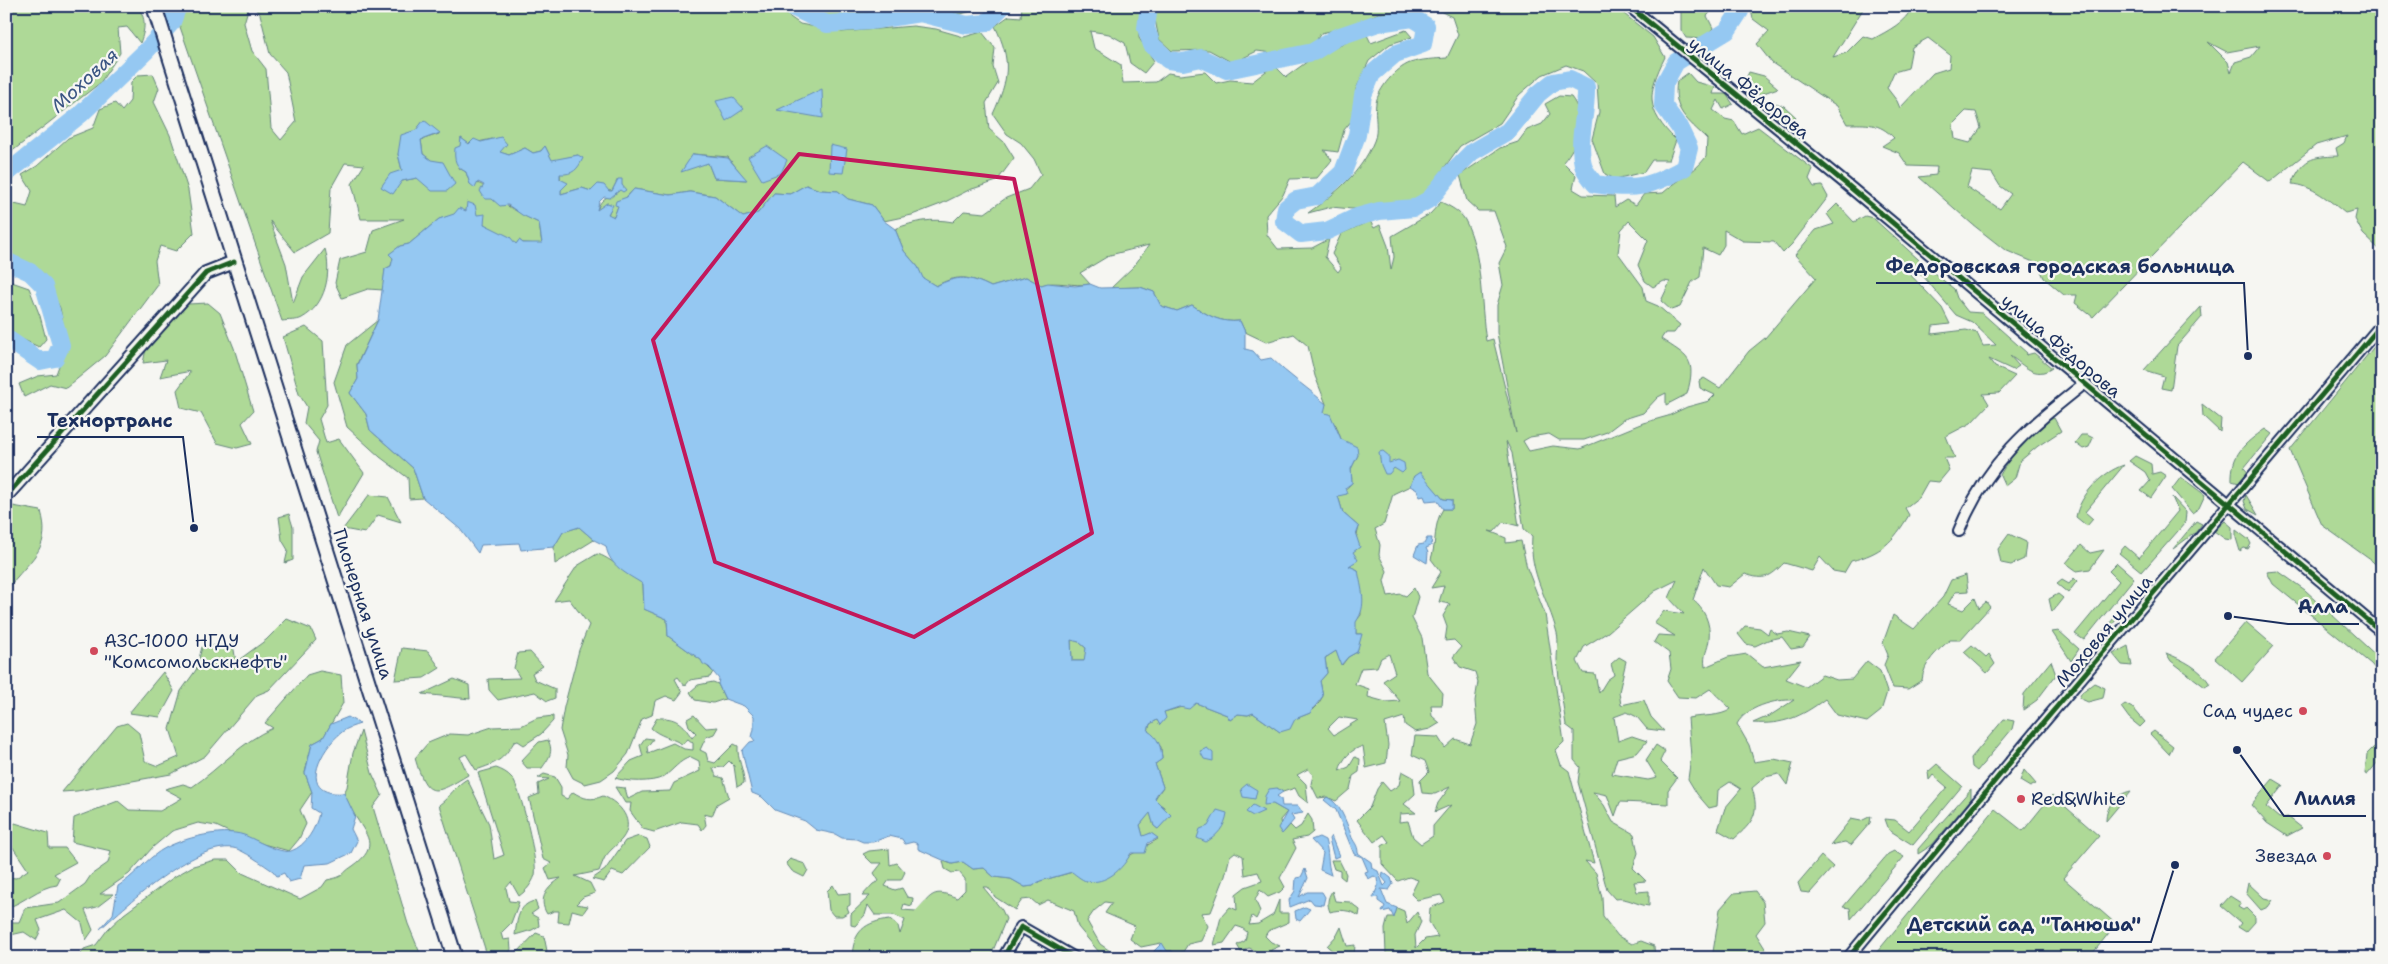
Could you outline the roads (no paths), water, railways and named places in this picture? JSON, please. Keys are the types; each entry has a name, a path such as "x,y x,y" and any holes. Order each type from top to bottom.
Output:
{"main road":[{"name":"Пионерная улица","path":"154,6 456,958"}],"street":[{"name":"улица Фёдорова","path":"1629,6 1845,183 2382,632"},
{"path":"6,496 206,273 234,262"},
{"name":"Моховая улица","path":"1848,958 2037,730 2382,324"},
{"path":"1959,530 1970,504 1993,468 2035,422 2085,383"},
{"path":"1003,958 1021,927 1075,958"}],"water":[{"path":"822,89 823,118 777,110"},
{"path":"733,97 744,109 726,121 716,101"},
{"path":"424,120 440,133 421,140 423,154 431,160 443,162 455,184 447,191 432,191 417,178 402,181 393,194 381,187 390,174 402,170 398,154 401,135 416,130"},
{"path":"501,137 507,144 500,152 509,155 525,148 533,153 541,151 545,146 552,160 578,155 583,158 574,170 560,174 560,179 568,183 561,190 561,194 582,188 591,191 598,184 604,185 609,191 612,191 618,179 622,179 622,185 626,190 623,192 620,190 610,198 604,197 599,202 597,210 607,203 613,205 608,214 614,217 618,206 615,205 616,201 627,197 634,189 670,195 690,192 715,196 743,217 758,213 774,193 790,194 806,185 820,190 838,191 848,199 872,205 884,221 895,229 904,251 918,267 923,278 936,286 951,280 964,278 991,287 1026,277 1041,285 1048,283 1075,286 1090,284 1100,288 1140,287 1154,292 1161,306 1177,311 1192,305 1215,318 1226,321 1240,321 1245,332 1245,349 1253,351 1261,360 1271,358 1326,404 1324,413 1330,414 1341,439 1357,447 1358,455 1351,469 1352,483 1345,488 1347,494 1338,496 1343,513 1359,527 1356,535 1360,547 1353,552 1358,560 1349,566 1358,570 1363,597 1362,609 1356,622 1356,634 1362,634 1357,652 1348,657 1341,665 1336,651 1325,658 1327,673 1320,681 1323,696 1310,713 1295,719 1290,729 1280,732 1253,713 1248,715 1238,714 1230,720 1227,715 1196,703 1189,709 1179,707 1164,712 1166,718 1160,725 1157,720 1150,724 1148,731 1159,743 1162,759 1155,764 1163,787 1155,799 1171,815 1158,829 1154,826 1150,813 1140,825 1143,836 1151,833 1158,838 1148,843 1145,853 1131,853 1119,870 1100,881 1086,881 1072,872 1025,887 1011,879 994,877 984,868 973,869 963,862 952,864 918,849 918,844 913,842 905,844 902,839 889,836 873,842 842,838 835,834 816,830 805,821 775,810 762,797 752,793 742,751 750,742 755,741 752,737 754,716 744,706 725,699 718,684 719,679 709,667 668,636 667,619 644,609 643,584 625,573 615,564 606,546 594,540 579,527 563,532 554,547 521,550 519,543 481,545 478,553 460,529 423,498 413,468 370,430 366,414 350,393 358,379 357,365 378,320 385,269 391,266 393,258 389,254 400,246 409,244 439,219 454,214 459,208 466,211 467,202 475,205 477,215 485,214 484,224 510,237 516,244 519,240 523,243 542,243 539,223 522,215 508,205 500,206 492,199 485,199 480,191 484,185 478,182 475,188 470,184 466,172 457,165 455,148 460,146 461,138 469,144 474,139 481,142","holes":["1071,640 1079,642 1086,648 1084,661 1072,661"]},
{"path":"830,145 847,149 843,173 829,172"},
{"path":"767,146 787,160 781,173 762,180 748,157"},
{"path":"693,154 728,158 747,180 714,178 708,163 681,172"},
{"path":"1383,451 1389,456 1389,463 1398,460 1404,463 1405,470 1402,473 1394,468 1389,474 1385,474 1379,452"},
{"path":"1420,472 1443,499 1452,500 1452,509 1443,509 1437,500 1426,501 1424,496 1420,497 1417,490 1410,486 1414,476"},
{"path":"1427,538 1432,538 1431,546 1426,548 1428,553 1427,563 1414,555 1418,545 1424,544"},
{"path":"348,717 360,724 342,732 326,749 320,760 316,780 320,788 329,792 344,793 355,816 351,829 357,841 351,853 330,863 304,865 300,879 289,882 284,873 277,876 273,871 242,851 233,848 217,849 199,855 162,877 100,929 113,914 118,886 156,854 174,844 198,836 223,833 244,835 286,851 296,849 306,841 313,830 319,813 311,808 312,792 305,773 312,744 323,738 331,724"},
{"path":"1207,748 1213,753 1213,761 1204,759 1200,751"},
{"path":"1247,784 1257,790 1255,799 1243,797 1241,789"},
{"path":"1277,788 1283,792 1277,796 1281,799 1282,806 1298,806 1303,813 1291,815 1294,820 1282,834 1278,828 1287,812 1273,804 1264,805 1265,796 1269,789"},
{"path":"1327,797 1339,808 1345,818 1358,853 1371,862 1372,868 1378,871 1384,886 1387,883 1382,877 1383,872 1391,878 1393,884 1389,890 1381,889 1387,904 1397,908 1394,918 1390,910 1382,912 1385,906 1378,901 1378,897 1373,898 1378,886 1377,878 1374,876 1368,879 1365,872 1368,871 1362,857 1354,854 1336,810 1324,800"},
{"path":"1253,805 1264,811 1253,816 1246,812"},
{"path":"1217,810 1227,813 1220,831 1206,842 1197,838 1200,829 1208,826"},
{"path":"1331,836 1339,856 1334,858 1329,839"},
{"path":"1319,837 1325,840 1331,875 1320,870 1323,853 1311,840"},
{"path":"1305,869 1308,878 1299,897 1307,892 1322,892 1325,897 1323,905 1314,904 1310,899 1290,907 1289,900 1295,891 1296,878 1301,877"},
{"path":"1305,907 1310,909 1300,921 1296,919 1295,911"},
{"path":"1162,943 1167,951 1172,951 1177,958 1168,958 1169,956 1161,951 1158,952 1160,958 1155,958 1154,951"}],"waterway":[{"name":"Моховая","path":"6,174 81,114 146,51 172,22 178,6"},
{"name":"Моховая","path":"790,6 827,24 870,21 920,13 967,25 986,23 1003,6"},
{"name":"Моховая","path":"1149,6 1146,28 1152,45 1168,60 1183,62 1201,58 1227,70 1313,52 1337,37 1378,23 1413,18 1426,26 1423,44 1395,54 1372,74 1363,95 1357,135 1343,172 1317,196 1296,200 1286,208 1284,221 1301,234 1327,231 1357,217 1379,211 1414,208 1430,199 1451,173 1472,152 1508,131 1538,94 1553,82 1570,79 1586,87 1581,155 1585,170 1595,184 1621,187 1641,186 1672,175 1684,168 1689,148 1679,127 1663,105 1664,84 1676,62 1727,31 1740,11 1740,6"},
{"name":"Моховая","path":"6,261 30,272 44,286 61,345 55,358 40,361 6,338"}],"place":[{"name":"Федоровская городская больница","path":"2248,356"},
{"name":"Технортранс","path":"194,528"},
{"name":"Алла","path":"2228,616"},
{"name":"АЗС-1000 НГДУ \"Комсомольскнефть\"","path":"94,651"},
{"name":"Сад чудес","path":"2303,711"},
{"name":"Лилия","path":"2237,750"},
{"name":"Red&White","path":"2021,799"},
{"name":"Звезда","path":"2327,856"},
{"name":"Детский сад \"Танюша\"","path":"2175,865"}]}
